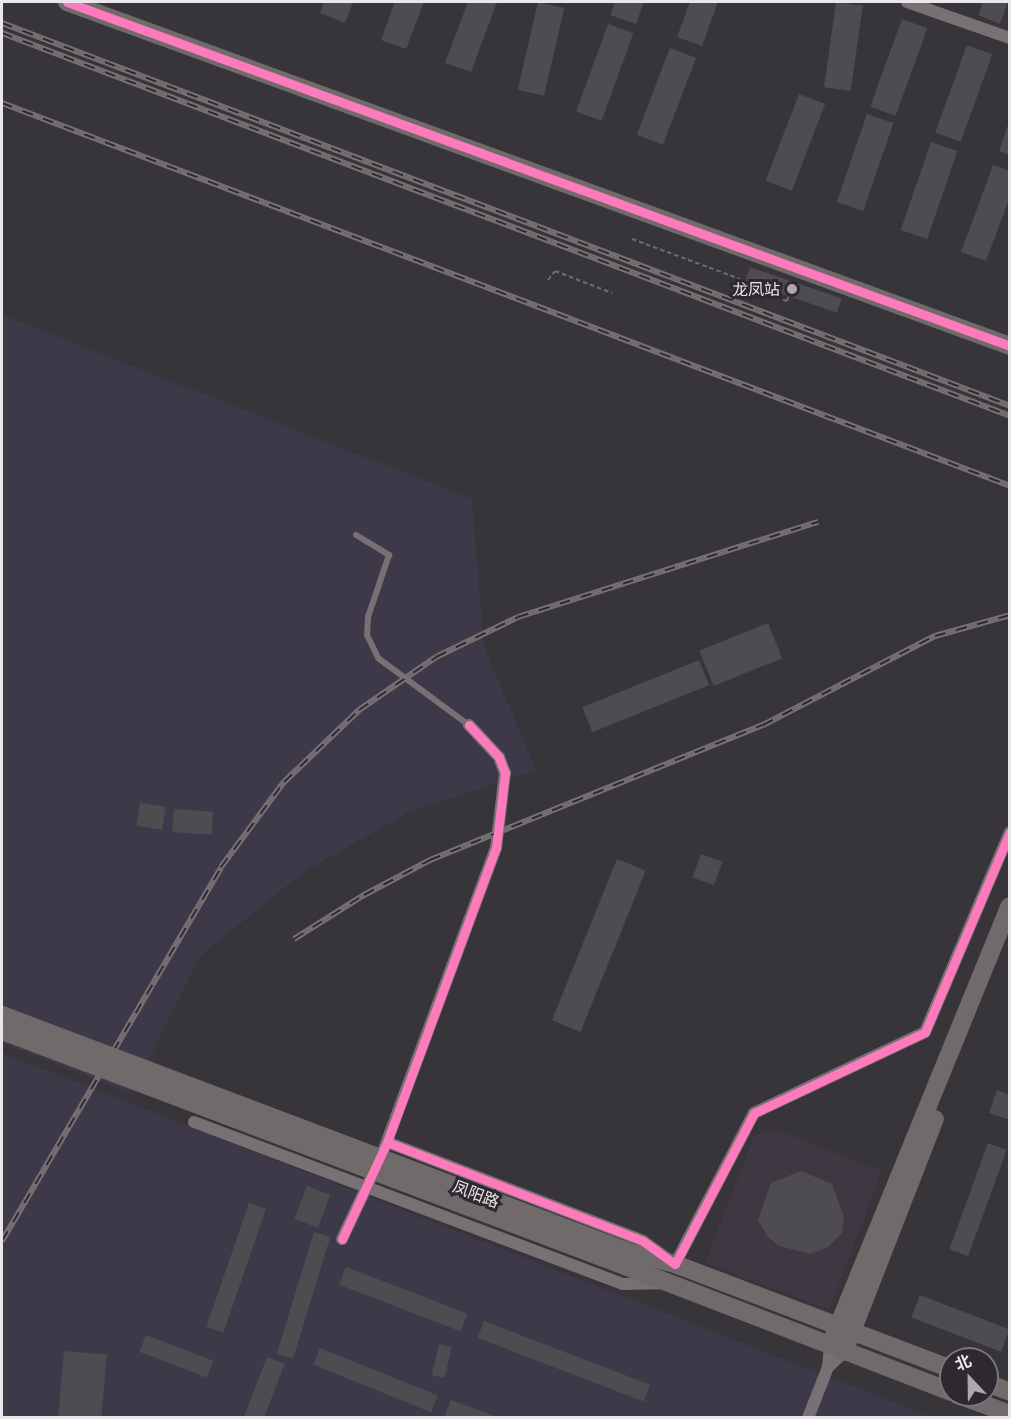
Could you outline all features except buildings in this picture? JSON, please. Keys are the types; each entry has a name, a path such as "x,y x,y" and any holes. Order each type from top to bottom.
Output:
{"main road":[{"path":"67,2 1010,346"},
{"path":"890,1215 1010,906"},
{"path":"837,1349 1010,925"},
{"name":"凤阳路","path":"2,1016 628,1260"},
{"name":"凤阳路","path":"2,1031 628,1260 675,1264 939,1365"},
{"path":"628,1260 669,1282 939,1387"},
{"path":"991,1407 1010,1414"}],"street":[{"path":"907,2 1010,38"},
{"path":"342,1239 387,1142 496,848 505,773 499,757 469,725"},
{"path":"387,1142 643,1241 675,1264 754,1113 925,1032 1010,832"},
{"path":"194,1122 622,1284 669,1282"},
{"path":"808,1418 837,1349"}],"lane":[{"path":"356,535 389,555 368,617 368,635 378,658 469,725"}],"path":[{"path":"632,239 740,279 741,284 787,302 798,269"},
{"path":"548,280 555,271 612,293"}],"shaded area":[{"path":"2,315 472,499 484,647 536,770 411,811 305,871 200,956 132,1094 2,1043"},
{"path":"2,1053 931,1417 2,1417"},
{"path":"775,1129 882,1171 829,1310 705,1263 754,1136"}],"railway":[{"path":"2,23 1010,406"},
{"path":"2,33 1010,416"},
{"path":"2,103 1010,486"},
{"path":"2,1241 221,867 284,782 359,710 436,657 518,617 818,522"},
{"path":"294,939 364,895 430,860 763,725 935,636 1010,615"}],"cycle path":[{"path":"67,2 1010,346"},
{"path":"342,1239 387,1142 496,848 505,773 499,757 469,725"},
{"path":"387,1142 643,1241 675,1264 754,1113 925,1032 1010,832"}],"place":[{"name":"龙凤站","path":"792,289"}]}
